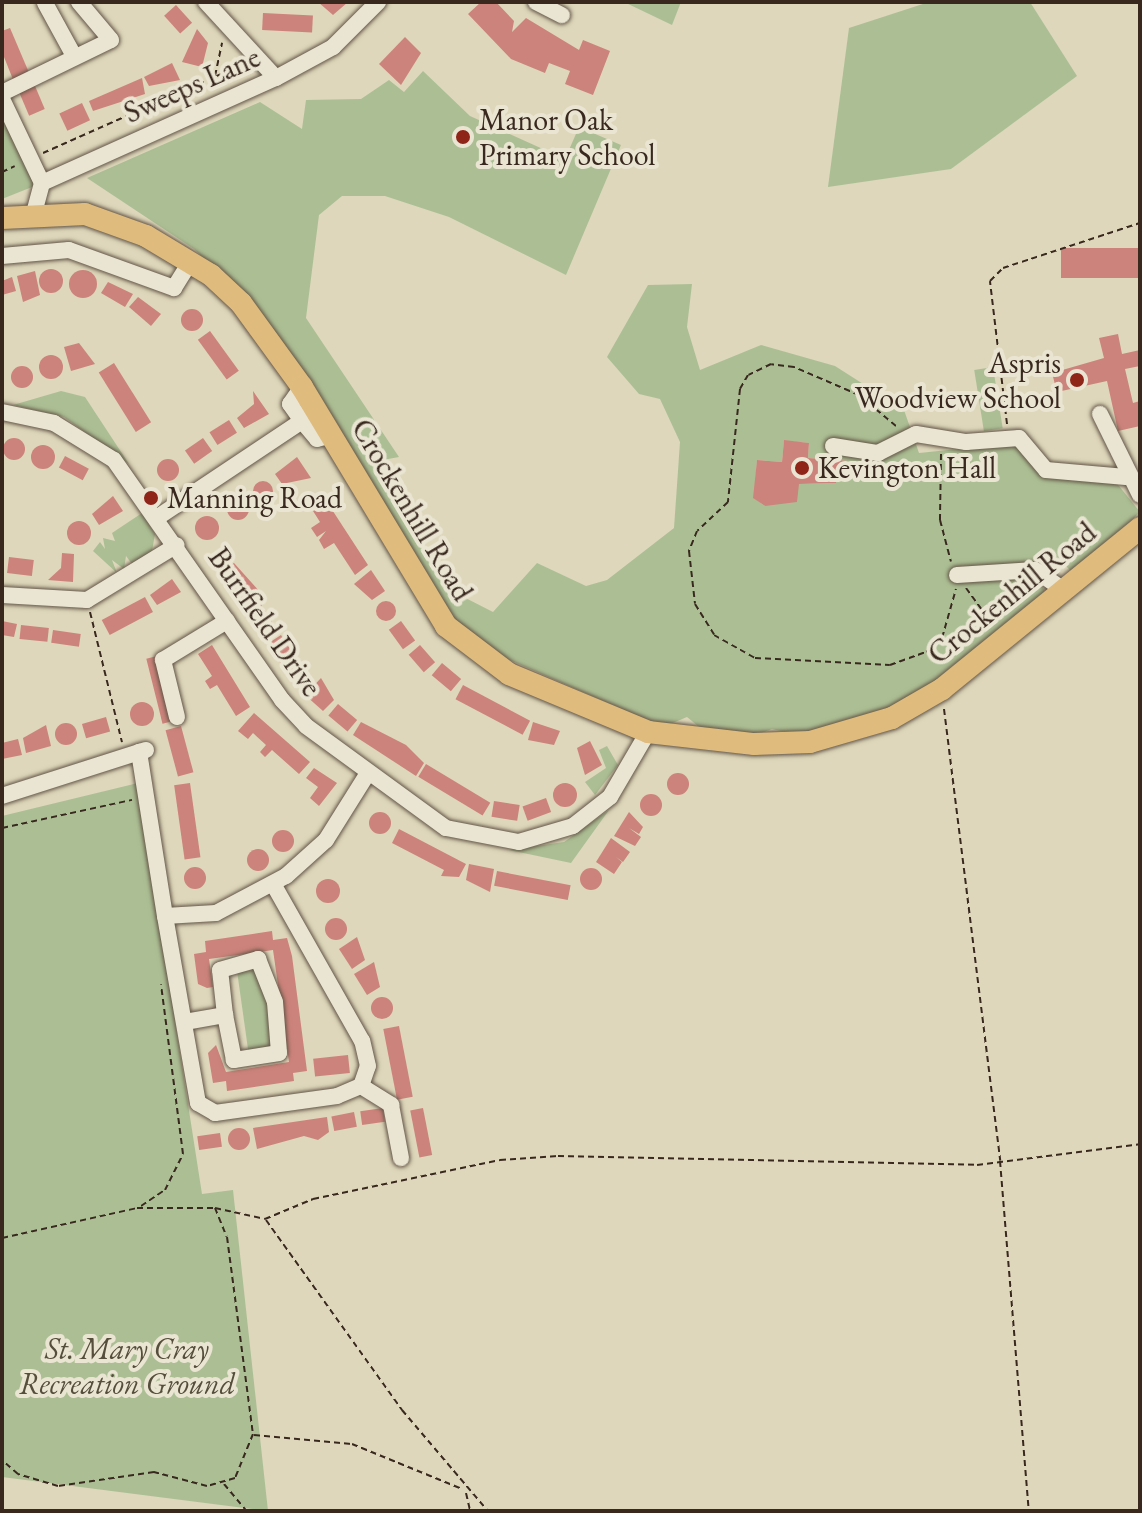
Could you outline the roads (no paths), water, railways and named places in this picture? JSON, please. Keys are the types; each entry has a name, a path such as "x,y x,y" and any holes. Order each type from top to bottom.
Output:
{"main road":[{"name":"Crockenhill Road","path":"2,218 34,213 116,223 191,261 241,303 302,387 423,592 466,646 552,696 648,732 754,744 810,742 892,718 942,689 1140,528"}],"street":[{"path":"34,213 42,183 2,96 74,56 111,40 79,2"},
{"path":"206,2 276,78"},
{"name":"Sweeps Lane","path":"42,183 276,78 333,47 378,2"},
{"path":"536,2 562,15"},
{"path":"45,3 74,56"},
{"path":"2,256 69,250 174,288 191,261"},
{"path":"302,387 290,404 317,439 332,435"},
{"name":"Burrfield Drive","path":"2,412 54,423 99,446 158,517 227,621 306,726 446,828 519,842 590,815 626,777 648,732"},
{"path":"1100,414 1126,477 1140,495"},
{"path":"158,517 302,421"},
{"path":"833,446 878,453 916,434 942,438 1019,438 1046,470 1126,477"},
{"path":"2,595 87,600 177,545"},
{"path":"957,575 1035,570 1064,590"},
{"path":"177,717 163,660 227,621"},
{"path":"2,796 137,753 185,1022 205,1110 337,1096 361,1086 368,1066 347,1005 273,884"},
{"path":"165,916 216,913 273,884 326,840 368,773"},
{"path":"258,959 275,1002 279,1053 234,1060 225,1015 220,970 258,959"},
{"path":"185,1022 225,1015"},
{"path":"361,1086 391,1105 401,1158"}],"place":[{"name":"Manor Oak Primary School","path":"463,137"},
{"name":"Aspris Woodview School","path":"1077,380"},
{"name":"Kevington Hall","path":"802,468"},
{"name":"Manning Road","path":"151,498"}],"park label":[{"name":"St. Mary Cray Recreation Ground","path":"127,1366"}]}
